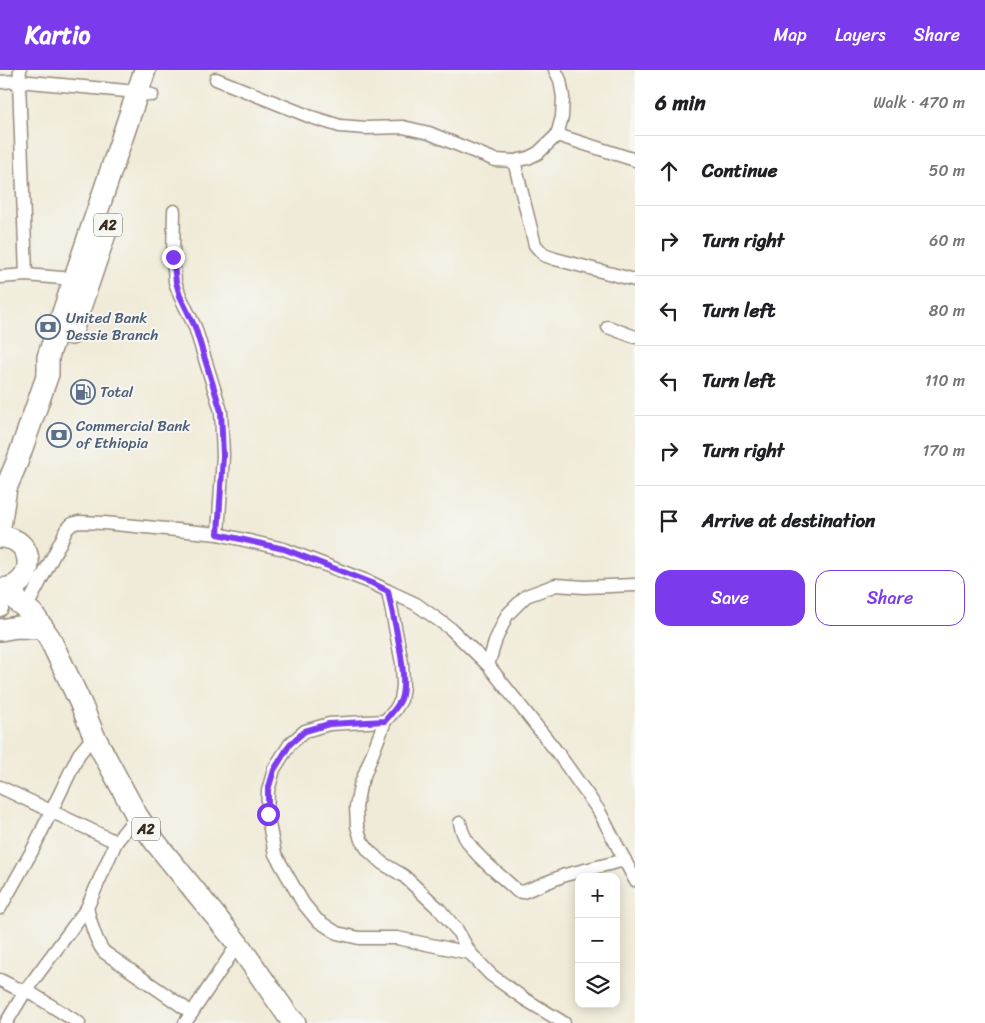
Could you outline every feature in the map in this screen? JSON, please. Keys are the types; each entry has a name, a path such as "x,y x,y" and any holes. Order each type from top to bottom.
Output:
{"highway":[{"name":"A2","path":"144,94 145,70"},
{"name":"A2","path":"0,526 7,479 48,374 62,361 68,321 144,94 160,70"},
{"name":"A2","path":"7,479 22,545 27,553 29,562 27,571 8,591 18,602 36,614 81,704 94,736 136,816 238,944 289,1021"},
{"path":"0,537 7,537 22,545"},
{"path":"0,630 17,627 36,614"}],"street":[{"path":"216,79 311,117 340,126 366,128 403,127 429,133 495,160 514,162 538,153 557,135 562,118 563,97 560,80 555,70"},
{"path":"20,76 26,275"},
{"path":"0,82 20,76 144,94"},
{"path":"557,135 635,160"},
{"path":"514,162 535,245 544,255 635,280"},
{"path":"174,211 173,257 176,282 180,296 195,327 221,411 223,456 218,534"},
{"path":"0,277 26,275 82,281"},
{"path":"608,327 635,337"},
{"path":"36,614 66,530 72,524 79,522 218,534 284,549 372,583 416,604 451,629 488,665 558,752 599,810 635,880"},
{"path":"488,665 496,638 507,615 526,596 556,585 584,587 635,585"},
{"path":"388,591 402,662 403,686 401,700 385,721 360,786 356,806 357,826 361,840 369,851 382,863 404,876 440,910 457,930 470,953 491,975 522,998 564,1023"},
{"path":"385,721 329,724 305,731 290,744 274,770 268,790 268,814 275,854 303,903 317,920 337,933 359,938 397,938 470,953"},
{"path":"0,908 32,852 79,754 94,736"},
{"path":"0,787 116,842"},
{"path":"6,1023 26,990 86,908 116,842 136,816"},
{"path":"460,823 464,837 486,863 517,890 523,892 565,875 625,860"},
{"path":"86,908 92,929 104,952 189,1018 238,944"},
{"path":"0,980 16,988 26,990 79,1023"}],"place":[{"name":"United Bank Dessie Branch","path":"48,327"},
{"name":"Total","path":"83,392"},
{"name":"Commercial Bank of Ethiopia","path":"59,435"}],"route":[{"path":"173,257 180,296 195,327 221,411 223,456 218,534 284,549 388,591 402,662 403,686 401,700 385,721 329,724 305,731 290,744 274,770 268,790 268,814"}]}
